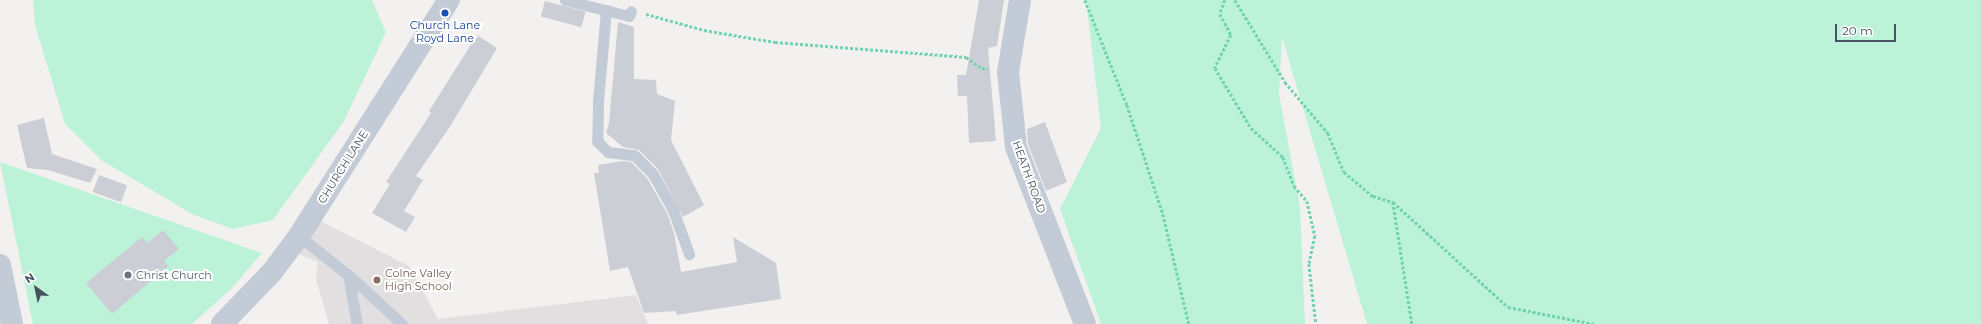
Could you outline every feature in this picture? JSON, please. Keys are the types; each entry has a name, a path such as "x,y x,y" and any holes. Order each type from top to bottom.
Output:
{"street":[{"name":"CHURCH LANE","path":"222,324 272,272 299,236 449,0"},
{"name":"HEATH ROAD","path":"1020,0 1008,72 1016,147 1085,324"},
{"path":"0,265 12,324"}],"lane":[{"path":"565,0 629,16 631,11"},
{"path":"606,10 597,141 608,152 634,155 653,174 673,210 688,254"},
{"path":"299,236 348,274 402,324"},
{"path":"348,274 357,324"}],"path":[{"path":"1085,0 1127,105 1163,214 1189,324"},
{"path":"1225,0 1220,14 1231,35 1215,68 1251,128 1283,157 1294,186 1307,202 1315,236 1309,264 1316,324"},
{"path":"1235,0 1285,82 1328,132 1344,172 1373,196 1393,202 1508,307 1595,324"},
{"path":"631,11 704,30 775,42 966,57 982,68 1008,72"},
{"path":"1393,202 1412,324"}],"shaded area":[{"name":"Colne Valley High School","path":"318,220 409,266 438,319 636,295 648,324 329,324 316,279 318,262 294,252"}],"green space":[{"path":"33,0 372,0 386,32 344,121 273,220 233,229 194,215 101,160 65,124 35,25"},
{"path":"1086,0 1981,0 1981,324 1367,324 1282,37 1279,94 1300,207 1305,324 1101,324 1060,209 1101,128"},
{"path":"0,162 262,253 231,289 192,324 33,324"}],"building":[{"path":"979,0 1004,0 997,46 988,48 996,141 969,143 967,96 958,96 957,75 966,75"},
{"path":"545,1 586,12 581,27 541,16"},
{"path":"618,22 634,27 634,79 656,80 657,94 675,101 671,140 704,205 683,217 658,169 639,150 623,147 606,133 609,123"},
{"path":"477,35 497,48 451,125 416,176 423,180 404,211 415,217 406,232 372,213 390,184 386,182 431,113 429,111"},
{"path":"44,118 52,154 97,169 90,183 48,170 27,168 17,125"},
{"path":"1045,122 1067,182 1046,191 1028,144 1027,129"},
{"path":"623,161 631,162 647,178 667,213 674,233 681,272 737,262 733,237 776,263 781,299 677,315 676,311 644,313 628,267 610,271 594,173 599,173 598,165"},
{"path":"99,175 127,185 121,202 93,192"},
{"name":"Christ Church","path":"163,230 179,249 164,261 169,266 112,314 86,283 142,237 147,243"}],"place":[{"name":"Church Lane Royd Lane","path":"445,13"},
{"name":"Christ Church","path":"128,275"},
{"name":"Colne Valley High School","path":"377,280"}]}
